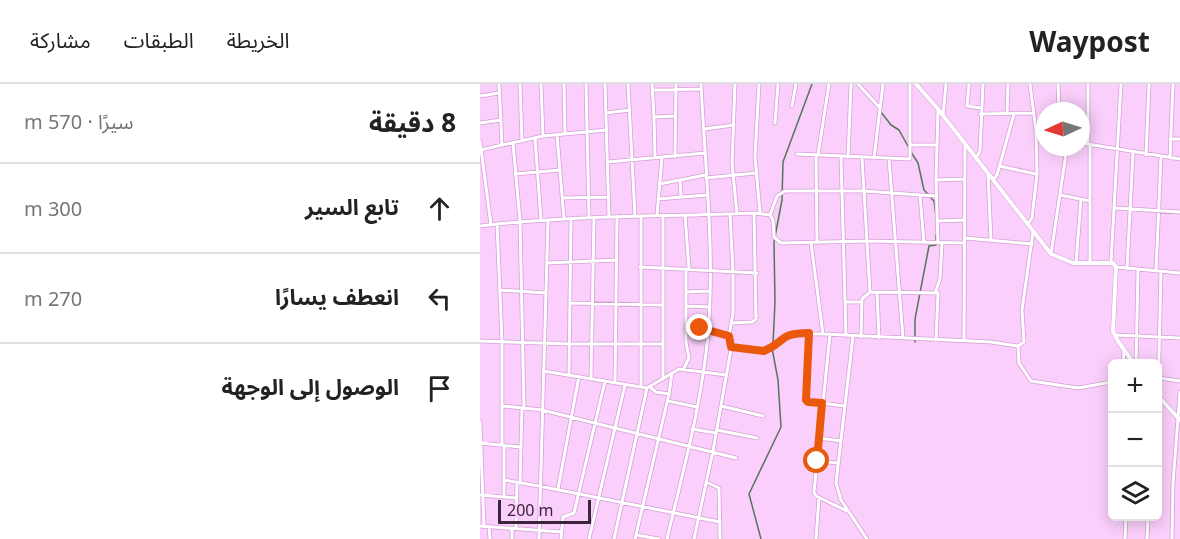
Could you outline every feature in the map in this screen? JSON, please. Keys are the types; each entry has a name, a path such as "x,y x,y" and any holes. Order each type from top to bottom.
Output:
{"street":[{"path":"500,84 502,145"},
{"path":"520,84 522,141"},
{"path":"541,84 543,136"},
{"path":"564,84 565,134"},
{"path":"586,84 589,218"},
{"path":"605,84 609,217"},
{"path":"628,84 635,216"},
{"path":"652,84 655,157"},
{"path":"675,157 676,84"},
{"path":"667,539 704,373 709,329 709,215 701,84"},
{"path":"735,84 733,175 737,214"},
{"path":"759,84 755,149 760,213"},
{"path":"775,123 778,84"},
{"path":"792,106 796,84"},
{"path":"816,243 817,155 829,84"},
{"path":"848,157 851,84"},
{"path":"858,84 880,108"},
{"path":"874,158 883,84"},
{"path":"797,154 910,159 910,84"},
{"path":"916,84 943,115 1051,254 1067,262 1111,262 1116,267 1128,269 1180,273"},
{"path":"921,91 922,84"},
{"path":"943,115 946,84"},
{"path":"969,84 967,106 981,108"},
{"path":"976,158 980,151 983,84"},
{"path":"1007,114 1008,84"},
{"path":"1030,84 1036,138"},
{"path":"1058,84 1059,102"},
{"path":"1088,84 1088,102"},
{"path":"1111,262 1121,84"},
{"path":"1146,154 1149,84"},
{"path":"1170,158 1173,84"},
{"path":"653,90 701,89"},
{"path":"480,96 500,93"},
{"path":"935,292 940,279 936,180 938,109"},
{"path":"606,113 630,110"},
{"path":"980,114 1034,113"},
{"path":"993,180 997,175 1014,114"},
{"path":"654,117 675,116"},
{"path":"480,123 501,120"},
{"path":"704,129 734,125"},
{"path":"481,150 543,136 607,130"},
{"path":"557,135 564,219"},
{"path":"535,138 541,220"},
{"path":"1170,140 1180,139"},
{"path":"480,141 491,225"},
{"path":"512,539 521,447 524,343 520,221 513,143"},
{"path":"964,341 965,143"},
{"path":"1090,144 1180,159"},
{"path":"910,145 937,145"},
{"path":"608,162 705,153"},
{"path":"1128,269 1133,153"},
{"path":"1028,225 1032,218 1037,174 1036,156"},
{"path":"1051,254 1066,156"},
{"path":"1089,156 1090,263"},
{"path":"1156,271 1161,156"},
{"path":"657,215 662,157"},
{"path":"842,157 846,336"},
{"path":"862,158 870,292"},
{"path":"889,159 903,338"},
{"path":"999,166 1037,174"},
{"path":"515,174 560,170"},
{"path":"659,184 756,173"},
{"path":"988,174 991,240"},
{"path":"936,180 964,179"},
{"path":"680,180 681,197"},
{"path":"770,215 777,196 781,192 864,191 937,196"},
{"path":"658,199 707,195"},
{"path":"920,195 924,243"},
{"path":"1060,195 1090,201"},
{"path":"562,198 609,197"},
{"path":"1076,263 1081,200"},
{"path":"1115,208 1180,212"},
{"path":"731,323 755,321 757,273 754,213"},
{"path":"480,226 520,221 594,217 760,213 770,215 773,220 773,234 778,242 940,243 991,240 1032,243"},
{"path":"694,539 713,451 731,347 729,336 733,272 730,214"},
{"path":"682,370 689,358 686,330 685,215"},
{"path":"615,383 617,216"},
{"path":"641,216 641,387"},
{"path":"663,216 663,379"},
{"path":"591,378 594,217"},
{"path":"569,374 571,219"},
{"path":"538,539 548,220"},
{"path":"938,221 965,220"},
{"path":"497,224 502,342 504,496"},
{"path":"731,347 765,351 793,333 991,342 1018,346 1024,342 1022,310 1033,232"},
{"path":"811,243 823,334"},
{"path":"547,263 617,260"},
{"path":"640,267 757,273"},
{"path":"1116,267 1113,328 1124,350 1132,359"},
{"path":"1135,359 1137,269"},
{"path":"1159,359 1161,271"},
{"path":"500,290 546,293"},
{"path":"686,292 710,291"},
{"path":"861,337 863,297 870,292 935,292 939,295 936,340"},
{"path":"877,292 879,338"},
{"path":"846,302 862,302"},
{"path":"570,303 663,305"},
{"path":"686,306 710,307"},
{"path":"686,330 709,329 729,336"},
{"path":"809,333 806,400 845,406"},
{"path":"830,334 814,492 851,514"},
{"path":"1115,335 1180,338"},
{"path":"854,336 837,486 842,500 867,539"},
{"path":"480,341 544,344 663,344"},
{"path":"1018,346 1019,363 1031,381 1078,388 1108,383"},
{"path":"1123,359 1124,350"},
{"path":"543,371 641,387 648,387 682,370 727,375"},
{"path":"659,539 636,537 668,402 672,373"},
{"path":"558,489 579,376"},
{"path":"1162,378 1180,381"},
{"path":"561,539 562,517 574,514 605,381"},
{"path":"589,539 626,385"},
{"path":"648,387 656,392 669,394"},
{"path":"614,539 648,387"},
{"path":"1172,539 1173,483 1180,392"},
{"path":"1162,400 1179,418"},
{"path":"668,402 697,407"},
{"path":"502,406 542,410 736,458"},
{"path":"721,406 763,416"},
{"path":"480,422 482,526 561,532"},
{"path":"692,429 756,438"},
{"path":"819,438 841,441"},
{"path":"480,443 521,447"},
{"path":"817,461 838,463"},
{"path":"504,480 720,522"},
{"path":"705,482 719,488 720,539"},
{"path":"481,495 516,498"},
{"path":"816,539 819,497"},
{"path":"1125,539 1126,521"},
{"path":"1147,539 1148,521"},
{"path":"489,527 490,539"}],"waterway":[{"path":"773,344 774,242 782,200 783,162 812,84"},
{"path":"881,112 891,125 899,130 909,148"},
{"path":"911,152 918,163 924,190 928,194"},
{"path":"931,198 934,201 936,216"},
{"path":"915,342 915,319 929,246 936,245 936,235"},
{"path":"761,539 749,494 781,427 778,380 772,348"}],"route":[{"path":"700,328 729,336 731,347 764,351 781,338 793,333 809,333 806,401 822,403 817,461"}]}
